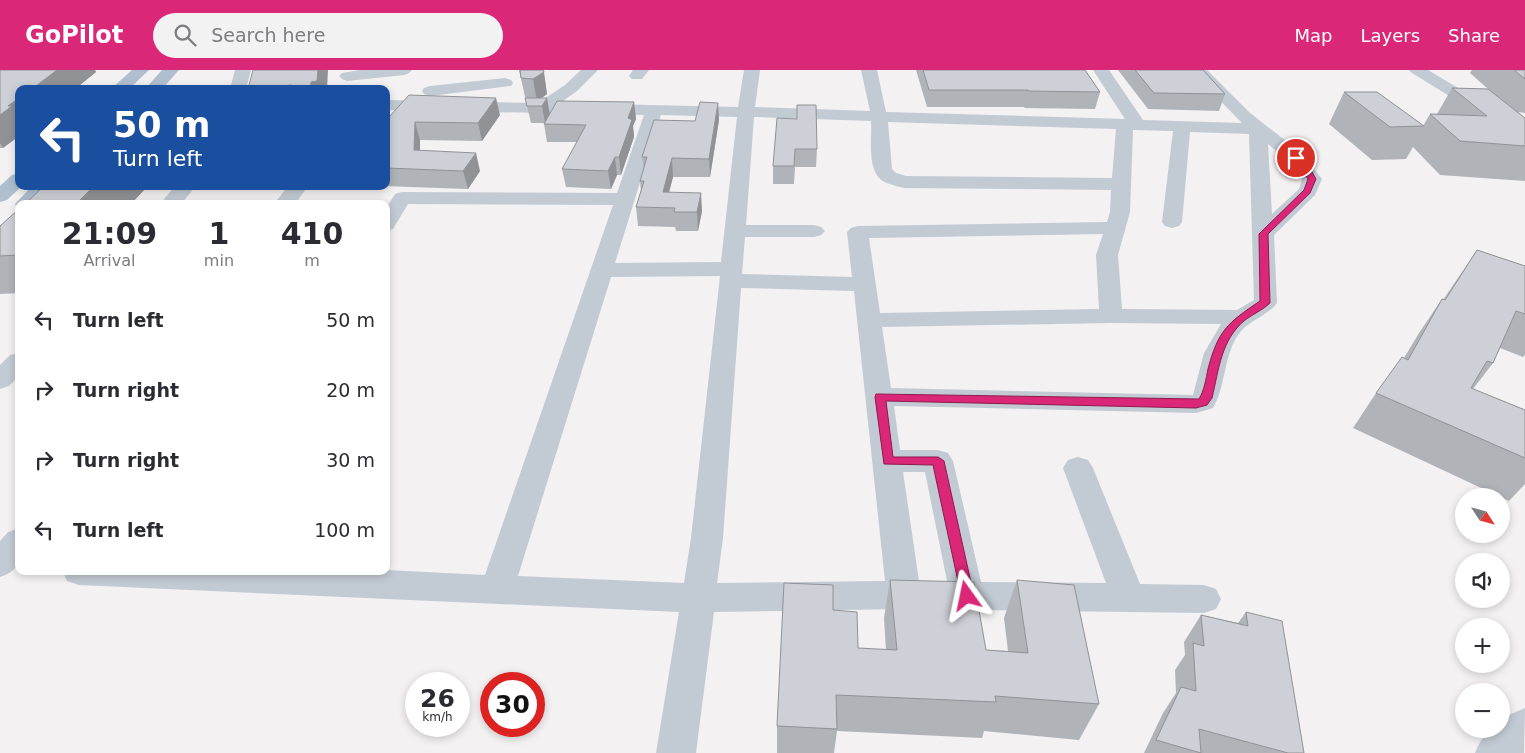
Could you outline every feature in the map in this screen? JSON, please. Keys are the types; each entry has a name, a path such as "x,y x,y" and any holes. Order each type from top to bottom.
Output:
{"main road":[{"path":"124,85 141,70"},
{"path":"157,85 171,70"},
{"path":"0,196 15,183"},
{"path":"28,200 39,190"}],"street":[{"path":"239,85 243,70"},
{"path":"348,78 404,70"},
{"path":"542,108 571,88 590,70"},
{"path":"676,753 707,538 746,112 752,70"},
{"path":"869,70 880,116 883,170 889,177 904,182 1122,184"},
{"path":"1101,70 1132,125 1122,184 1120,212 1107,255 1111,316"},
{"path":"1198,70 1258,129 1288,149 1305,167 1312,179 1308,191 1263,234"},
{"path":"1417,70 1525,135"},
{"path":"390,95 504,77 510,107"},
{"path":"390,105 746,112 1258,129"},
{"path":"497,589 654,110"},
{"path":"1172,222 1182,126"},
{"path":"880,397 1196,404 1203,402 1206,398 1220,346 1227,331 1242,317 1265,303 1258,129"},
{"path":"174,200 182,190"},
{"path":"287,200 295,190"},
{"path":"390,218 402,198 625,199"},
{"path":"904,595 858,232 1115,228"},
{"path":"735,231 814,231"},
{"path":"601,270 731,275 865,284"},
{"path":"870,320 1111,316 1242,317"},
{"path":"0,380 15,366"},
{"path":"888,461 938,461 967,596"},
{"path":"1078,468 1129,598"},
{"path":"0,564 15,545"},
{"path":"0,568 15,569"},
{"path":"204,575 698,598 904,595 1204,599"},
{"path":"1495,753 1525,727"}],"building":[{"path":"0,70 57,70 37,85 15,85 15,101 8,106 12,106 0,115"},
{"path":"253,70 318,70 317,81 311,82 311,85 249,85"},
{"path":"520,70 543,70 544,72 533,79 521,78"},
{"path":"923,70 1085,70 1100,92 929,90"},
{"path":"1135,70 1203,70 1225,94 1154,93"},
{"path":"1514,70 1525,70 1525,79"},
{"path":"1452,88 1488,89 1525,118 1525,146 1460,141 1430,114 1487,116"},
{"path":"1344,92 1377,92 1424,126 1390,127"},
{"path":"409,95 496,98 478,123 415,122 414,150 476,153 463,171 390,168 390,116"},
{"path":"525,98 547,98 542,106 527,106"},
{"path":"557,101 634,102 628,118 632,120 619,157 615,157 608,171 562,169 586,125 544,124"},
{"path":"700,102 718,103 709,159 672,158 663,192 701,193 697,212 674,212 675,208 636,207 644,181 640,181 647,157 642,157 654,120 695,121"},
{"path":"797,105 816,105 817,149 795,149 794,166 773,166 777,118 797,119"},
{"path":"40,190 90,190 80,200 29,200"},
{"path":"15,213 15,255 0,256 0,226"},
{"path":"1477,250 1525,266 1525,314 1516,311 1493,363 1487,361 1471,388 1525,410 1525,458 1376,393 1402,357 1408,360 1442,299 1445,300"},
{"path":"890,580 974,582 986,650 1028,653 1017,580 1074,585 1099,704 995,696 996,702 836,695 837,729 777,726 784,583 833,585 833,610 857,612 858,648 897,650"},
{"path":"1246,612 1282,621 1304,753 1288,753 1199,729 1201,753 1156,740 1181,687 1196,691 1193,643 1204,646 1201,615 1248,626"}],"route":[{"path":"967,596 938,461 888,461 880,397 1196,404 1203,402 1206,398 1220,346 1227,331 1242,317 1265,303 1263,234 1308,191 1312,179 1305,167 1296,158"}]}
